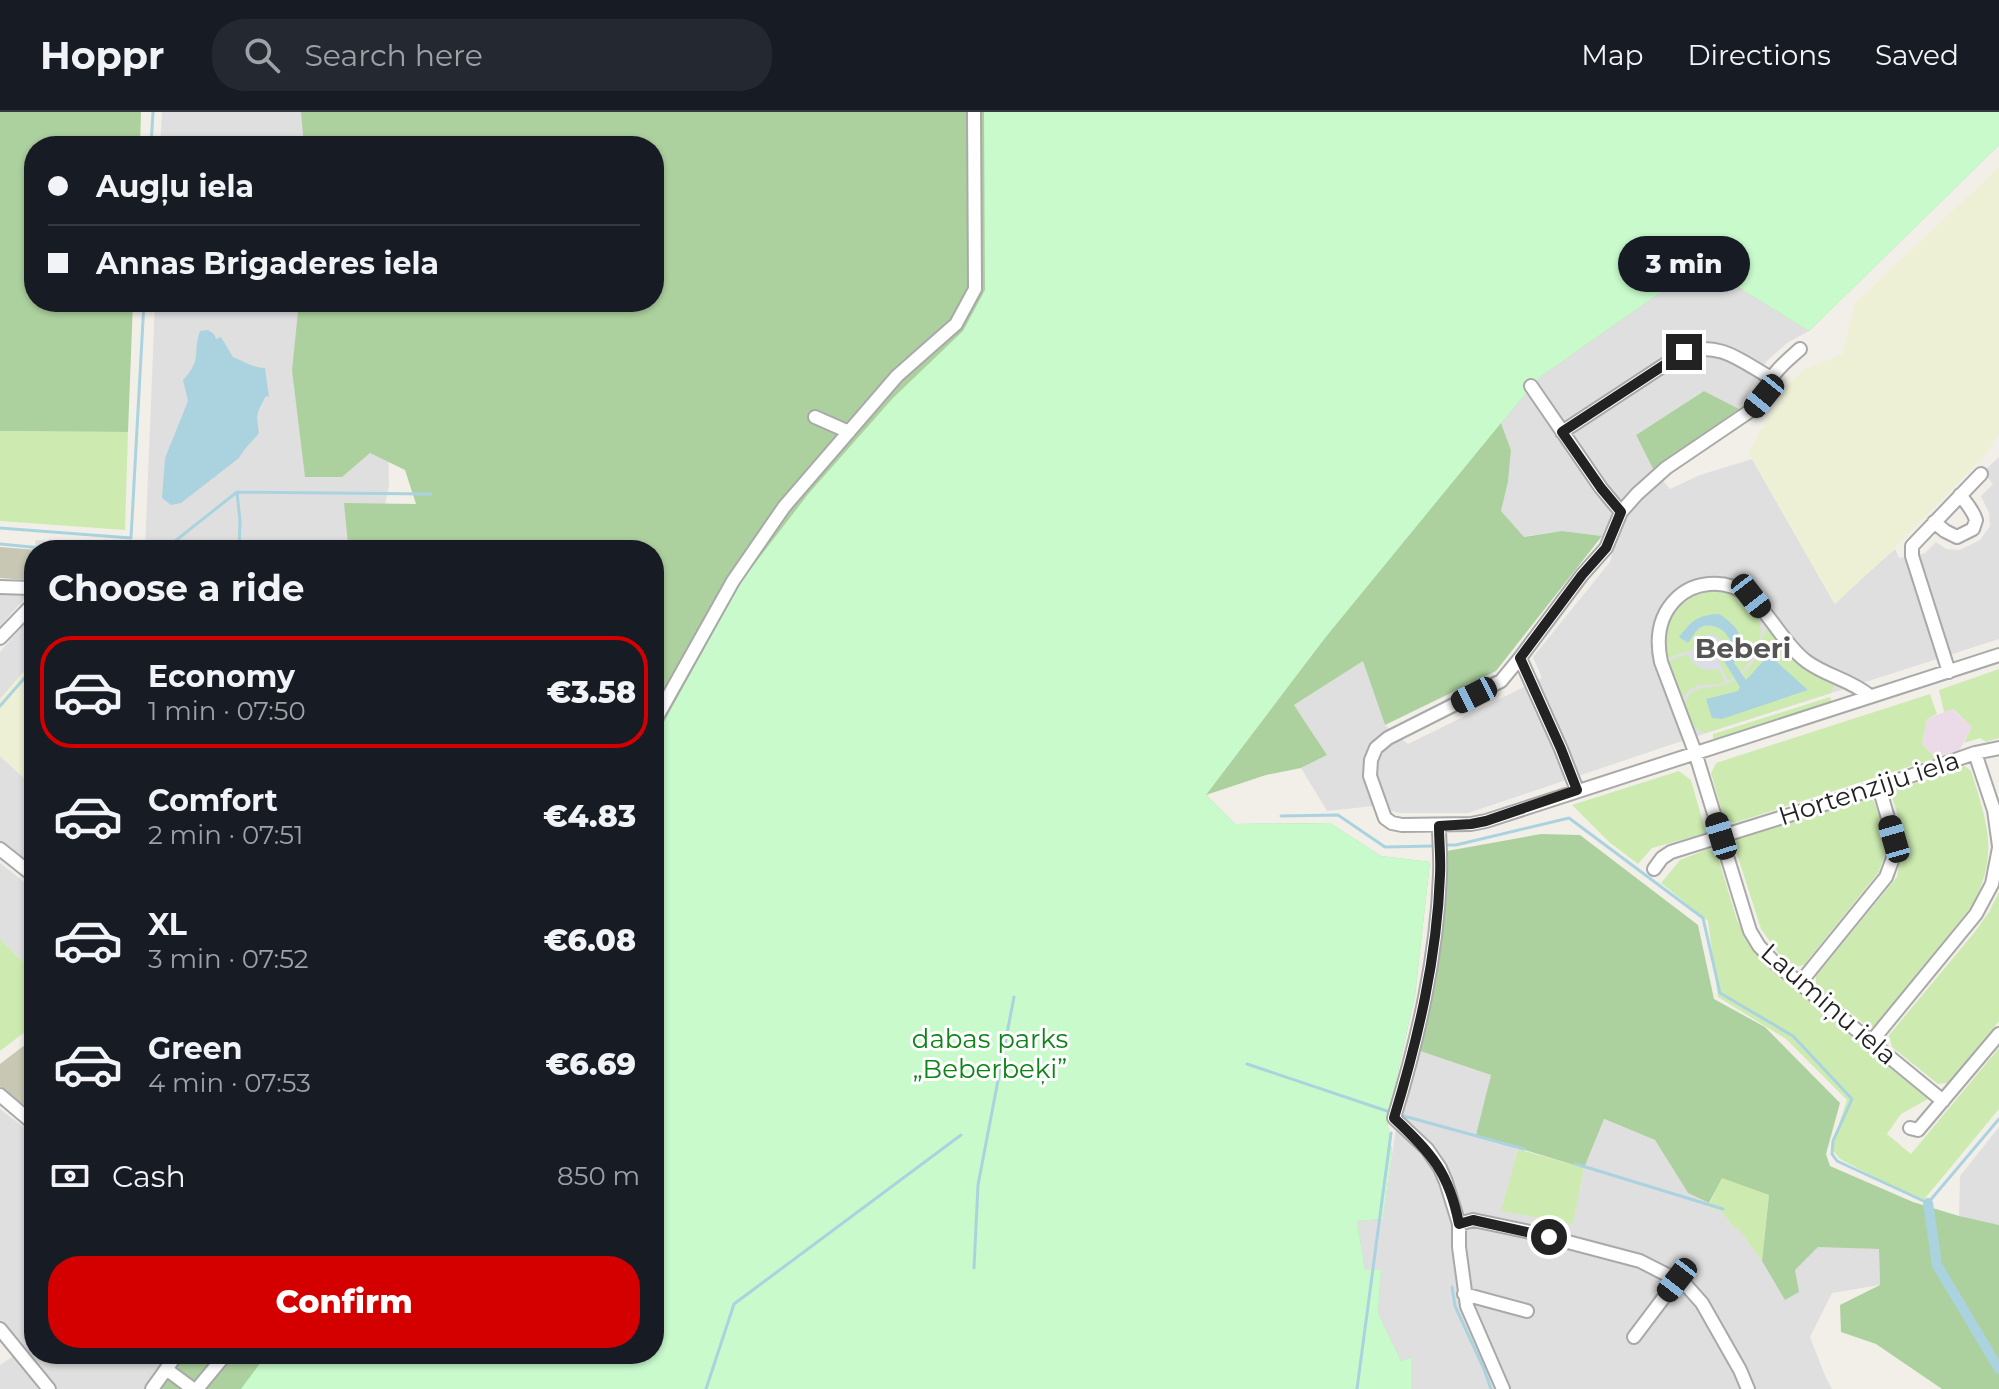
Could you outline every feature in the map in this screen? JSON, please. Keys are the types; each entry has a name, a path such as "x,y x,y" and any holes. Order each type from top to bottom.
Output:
{"street":[{"path":"664,704 733,581 784,507 897,376 956,324 975,289 974,112"},
{"path":"1562,432 1684,352 1696,348 1725,351 1771,378"},
{"path":"1800,349 1771,378 1764,396 1753,409 1666,468 1637,494 1621,512 1606,548 1501,681 1388,738 1376,748 1370,776 1385,818 1402,825 1439,826 1486,821 1999,655"},
{"path":"1531,386 1621,512"},
{"path":"815,417 849,432"},
{"path":"1949,672 1912,556 1912,546 1981,474"},
{"path":"1934,522 1957,537 1973,529 1976,520 1972,509 1960,495"},
{"name":"Laumiņu iela","path":"1870,696 1856,685 1805,660 1751,596 1738,588 1721,583 1685,592 1669,608 1662,623 1658,647 1661,662 1695,752 1750,931 1759,946 1800,983 1943,1101"},
{"path":"0,587 24,588"},
{"path":"0,638 24,613"},
{"path":"1520,658 1577,790"},
{"name":"Hortenziju iela","path":"1654,869 1671,852 1879,787 1975,753 1999,748"},
{"path":"1871,1042 1976,914 1992,884 1999,847 1994,810 1975,753"},
{"path":"1800,983 1886,877 1893,858 1894,839 1879,787"},
{"path":"1439,826 1440,875 1426,996 1394,1118 1427,1149 1446,1182 1459,1224 1464,1294 1503,1389"},
{"path":"0,849 24,868"},
{"path":"1910,1128 1918,1130 1999,1034"},
{"path":"0,1095 24,1115"},
{"path":"1459,1224 1473,1220 1640,1261 1685,1284 1702,1303 1748,1389"},
{"path":"1634,1337 1677,1280"},
{"path":"1464,1294 1527,1311"},
{"path":"0,1329 24,1358"},
{"path":"29,1364 49,1389"},
{"path":"152,1389 170,1364"},
{"path":"166,1369 195,1389 217,1364"}],"shaded area":[{"path":"162,112 380,112 381,136 161,136"},
{"path":"1999,167 1999,434 1986,454 1895,548 1835,604 1748,452 1790,381 1807,368 1843,354 1855,303"},
{"path":"1701,264 1809,331 1787,343 1766,362 1739,409 1704,391 1636,435 1653,469 1670,489 1700,475 1752,459 1834,603 1895,549 1899,558 1925,553 1936,542 1946,549 1960,550 1980,540 1990,526 1989,513 1981,496 1993,484 1983,472 1999,457 1999,639 1468,813 1400,813 1374,806 1327,811 1301,768 1327,755 1294,705 1364,660 1385,725 1408,744 1542,678 1533,657 1610,562 1617,536 1562,531 1523,537 1501,511 1511,450 1501,423 1540,377"},
{"path":"155,312 385,312 389,485 378,540 145,540"},
{"path":"0,547 24,549 24,580 0,578"},
{"path":"0,591 23,592 24,599 0,626"},
{"path":"24,624 24,671 0,699 0,652"},
{"path":"1711,634 1721,643 1716,654 1722,667 1708,670 1693,663 1687,652 1699,647 1701,639"},
{"path":"24,671 24,778 0,756 0,699"},
{"path":"1952,709 1972,727 1959,751 1936,758 1922,744 1927,719"},
{"path":"0,756 24,778 24,861 0,841"},
{"path":"0,863 24,882 24,963 0,939"},
{"path":"24,1046 24,1105 0,1086 0,1064"},
{"path":"1417,1050 1492,1075 1476,1135 1518,1149 1502,1211 1573,1223 1584,1168 1603,1119 1655,1140 1688,1193 1709,1203 1708,1207 1721,1211 1762,1260 1780,1244 1879,1249 1880,1285 1832,1293 1810,1337 1832,1389 1411,1389 1411,1359 1401,1361 1378,1313 1381,1270 1365,1271 1357,1221 1383,1219 1398,1113"},
{"path":"0,1109 24,1127 24,1364 164,1364 146,1389 0,1389 0,1365 15,1355 0,1336"},
{"path":"1999,1127 1999,1225 1959,1217 1960,1176"}],"green space":[{"path":"0,112 141,112 140,136 24,136 24,312 133,312 128,432 0,431"},
{"name":"dabas parks „Beberbeķi”","path":"301,112 1999,112 1999,145 1809,331 1701,264 1540,377 1501,423 1511,450 1501,511 1524,537 1562,531 1602,536 1496,671 1385,725 1363,661 1294,705 1327,755 1301,768 1266,775 1206,795 1235,824 1330,823 1381,856 1430,862 1415,995 1387,1121 1392,1151 1383,1219 1357,1221 1365,1270 1381,1270 1378,1313 1401,1361 1411,1358 1411,1389 152,1389 171,1364 664,1364 664,540 348,540 344,503 416,504 405,470 370,453 342,477 305,477 292,370 298,312 664,312 664,136 303,136"},
{"name":"dabas parks „Beberbeķi”","path":"984,112 1999,112 1999,145 1809,331 1701,264 1540,377 1325,638 1206,795 1235,824 1330,823 1381,856 1430,862 1415,995 1387,1121 1392,1151 1383,1219 1357,1221 1365,1270 1381,1270 1378,1313 1401,1361 1411,1358 1411,1389 241,1389 260,1364 664,1364 664,722 742,580 809,493 893,398 963,331 985,290"},
{"path":"1704,391 1739,409 1653,469 1636,435"},
{"path":"0,431 128,432 125,530 0,521"},
{"path":"1715,590 1732,593 1754,609 1761,633 1751,660 1740,672 1734,663 1740,651 1732,622 1690,623 1680,637 1688,643 1702,627 1715,626 1723,630 1730,644 1724,661 1734,677 1728,681 1716,654 1721,643 1717,637 1711,634 1704,636 1700,647 1667,658 1665,645 1669,623 1682,604"},
{"path":"1769,627 1798,660 1835,683 1831,693 1705,733 1692,726 1685,703 1689,695 1700,688 1721,686 1735,679 1741,687 1738,691 1807,691 1770,655 1747,680 1742,675 1758,657 1763,635"},
{"path":"1688,654 1700,668 1719,669 1725,683 1696,686 1682,699 1668,661"},
{"path":"1999,669 1999,738 1986,742 1980,738 1964,743 1972,727 1953,709 1944,712 1939,690"},
{"path":"1930,694 1937,714 1927,719 1922,744 1936,758 1734,823 1724,819 1711,773 1716,763"},
{"path":"1830,697 1832,703 1713,741 1713,734"},
{"path":"1965,766 1971,771 1977,790 1988,839 1986,871 1980,887 1972,906 1874,1027 1867,1026 1816,986 1816,976 1897,877 1902,847 1901,825 1893,791"},
{"path":"1679,771 1691,780 1706,833 1652,848 1638,864 1609,842 1572,805"},
{"path":"1867,798 1874,801 1885,837 1885,853 1878,873 1804,965 1795,967 1779,954 1761,929 1735,848 1736,839"},
{"path":"1541,834 1580,835 1698,925 1714,999 1765,1027 1840,1103 1826,1154 1830,1166 1913,1202 1999,1225 1999,1389 1942,1389 1876,1344 1841,1332 1840,1305 1880,1285 1879,1249 1818,1247 1795,1270 1799,1292 1785,1300 1762,1261 1769,1195 1722,1178 1709,1203 1688,1193 1655,1140 1604,1119 1584,1168 1476,1135 1491,1075 1417,1050 1440,937 1447,851"},
{"path":"1708,849 1717,854 1737,920 1768,968 1928,1099 1901,1114 1887,1134 1911,1154 1999,1048 1999,1109 1922,1202 1840,1159 1831,1148 1847,1100 1786,1039 1718,997 1708,921 1661,883 1680,860"},
{"path":"1999,892 1999,1021 1948,1083 1938,1084 1892,1047 1889,1035 1974,933"},
{"path":"0,939 24,963 24,1033 0,1051"},
{"path":"1518,1149 1584,1168 1573,1224 1501,1211"},
{"path":"1722,1177 1769,1195 1762,1261 1721,1211 1708,1207"}],"water":[{"path":"208,330 216,339 221,337 233,357 265,368 269,397 266,396 258,414 259,433 239,458 181,503 171,505 162,498 165,458 188,401 183,380 193,367 200,331"},
{"path":"1719,614 1737,629 1740,647 1734,663 1746,680 1769,655 1808,690 1722,719 1712,718 1706,699 1738,691 1740,687 1724,661 1730,641 1722,630 1714,626 1699,628 1688,643 1679,637 1696,620"}],"waterway":[{"path":"152,136 153,112"},
{"path":"0,528 131,538 143,312"},
{"path":"237,492 239,540"},
{"path":"176,540 237,492 431,494"},
{"path":"0,544 24,546"},
{"path":"0,706 24,678"},
{"path":"1281,816 1338,815 1385,847 1434,846"},
{"path":"1445,845 1569,818 1703,918 1720,993 1793,1036 1852,1099 1833,1141 1832,1154 1837,1161 1928,1203 1999,1119"},
{"path":"974,1268 978,1185 1014,997"},
{"path":"1247,1064 1390,1112"},
{"path":"1400,1115 1524,1149"},
{"path":"1357,1389 1391,1133"},
{"path":"706,1389 734,1304 961,1135"},
{"path":"1576,1164 1723,1209"},
{"path":"1928,1203 1937,1265 1999,1369"},
{"path":"1452,1287 1455,1306 1491,1389"}],"district":[{"name":"Beberi","path":"1743,648"}],"route":[{"path":"1549,1237 1473,1220 1459,1224 1440,1168 1427,1149 1394,1118 1423,1011 1435,936 1440,875 1439,826 1486,821 1577,790 1520,658 1606,548 1621,512 1562,432 1684,352"}]}
